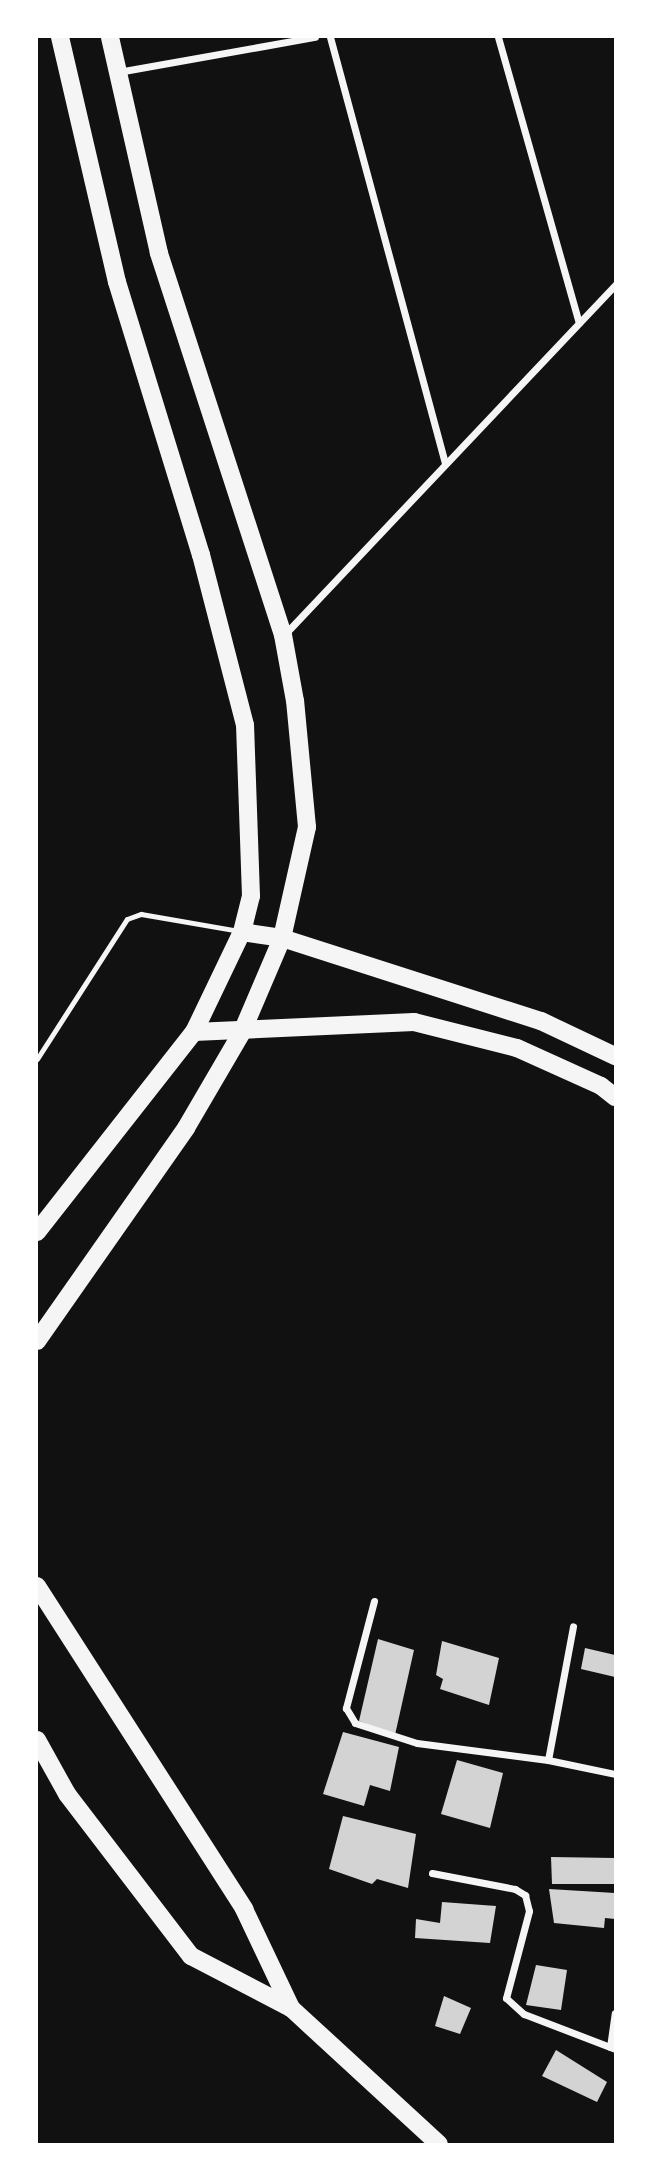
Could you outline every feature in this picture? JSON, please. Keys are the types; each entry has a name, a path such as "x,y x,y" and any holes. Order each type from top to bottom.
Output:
{"main road":[{"path":"37,1232 194,1032 242,932 251,896 245,725 201,555 117,282 60,37"},
{"path":"37,1341 186,1128 242,1031 282,938 307,827 295,701 283,635 159,253 110,37"},
{"path":"242,932 282,938 541,1021 615,1056"},
{"path":"194,1032 414,1022 517,1048 601,1086 615,1097"},
{"path":"37,1586 244,1909 291,2008"},
{"path":"37,1740 67,1794 191,1956 291,2008 439,2144"}],"street":[{"path":"118,72 315,37"},
{"path":"330,37 445,464"},
{"path":"498,37 579,323"},
{"path":"283,635 615,285"},
{"path":"374,1601 346,1707 355,1723 417,1743 548,1760 615,1774"},
{"path":"548,1760 573,1626"},
{"path":"432,1873 514,1889 525,1895 529,1911 506,1998 524,2014 612,2048 615,2013"}],"lane":[{"path":"37,1059 127,919 141,914 242,932"}],"building":[{"path":"378,1639 414,1650 395,1735 359,1721"},
{"path":"442,1641 499,1658 489,1705 440,1689 443,1679 436,1675"},
{"path":"585,1648 615,1655 615,1677 581,1669"},
{"path":"343,1732 399,1747 390,1791 370,1785 364,1806 323,1794"},
{"path":"457,1760 503,1773 490,1828 441,1814"},
{"path":"343,1816 416,1834 408,1888 377,1879 372,1884 329,1869"},
{"path":"551,1857 615,1858 615,1884 552,1884"},
{"path":"549,1889 615,1893 615,1919 605,1918 604,1928 554,1923"},
{"path":"442,1902 496,1906 490,1943 415,1938 416,1919 440,1923"},
{"path":"536,1965 567,1970 561,2010 526,2005"},
{"path":"444,1996 471,2008 460,2034 435,2026"},
{"path":"556,2050 607,2082 597,2102 542,2076"}]}
